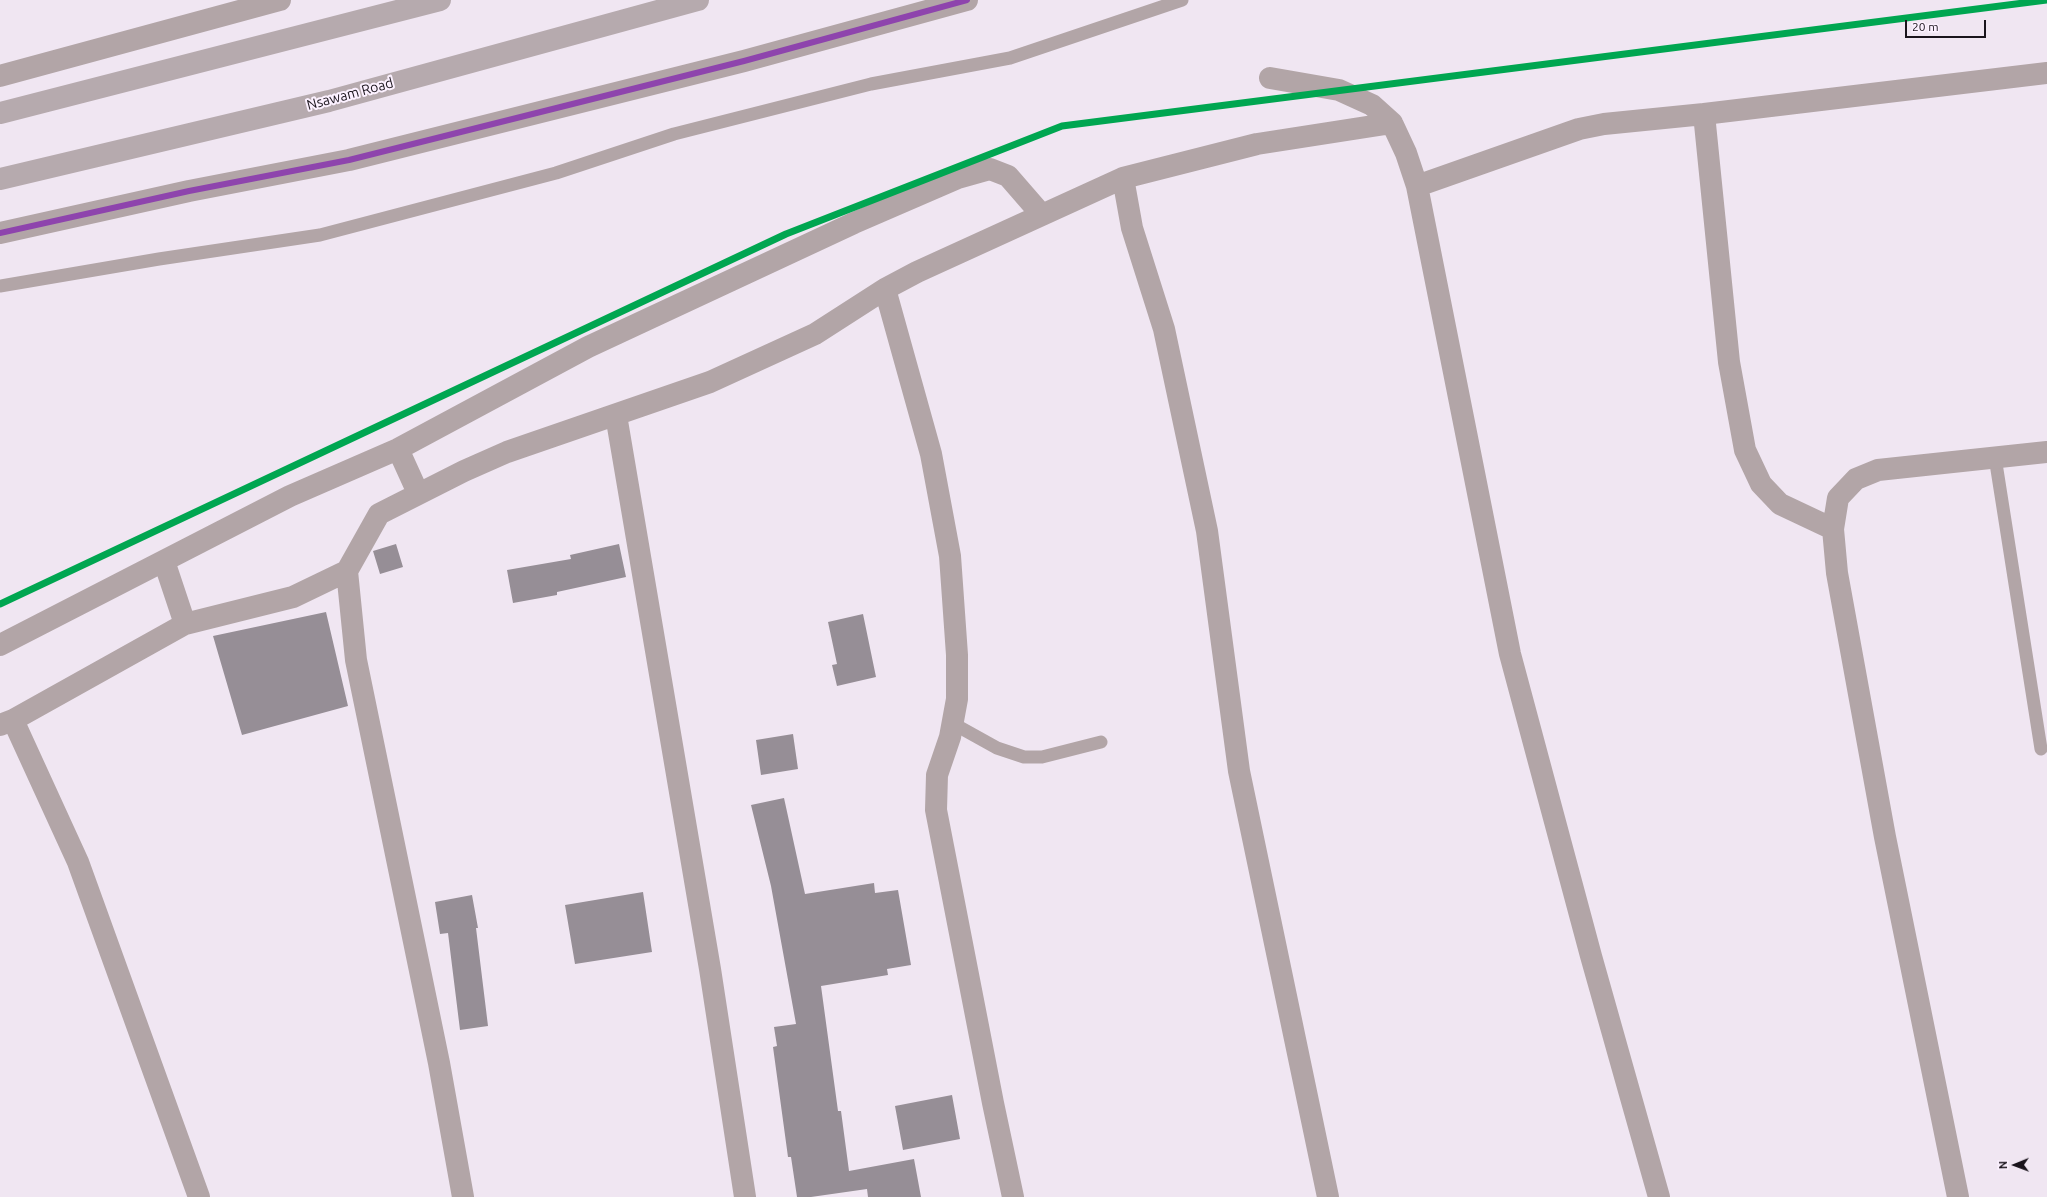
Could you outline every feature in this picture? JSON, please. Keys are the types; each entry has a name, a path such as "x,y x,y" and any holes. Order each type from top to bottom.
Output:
{"highway":[{"path":"0,113 440,0"},
{"name":"Nsawam Road","path":"0,178 329,101 698,0"}],"street":[{"path":"0,76 280,0"},
{"path":"0,233 189,191 349,160 744,60 967,0"},
{"path":"1417,186 1579,129 1611,123 1704,114 2047,73"},
{"path":"1270,78 1339,90 1372,105 1392,123 1406,153 1417,186 1510,654 1591,956 1659,1197"},
{"path":"1704,114 1729,362 1745,450 1761,484 1780,504 1833,529"},
{"path":"199,1197 78,862 7,722 185,624 293,597 347,570 379,514 418,493 506,452 710,382 815,334 885,289 1041,214 1124,178 1257,144 1392,123"},
{"path":"0,645 290,496 398,450 588,347 854,223 958,178 990,169 1008,176 1041,214"},
{"path":"1124,178 1132,228 1164,329 1207,531 1239,771 1328,1197"},
{"path":"885,289 931,454 950,556 957,692 950,737 937,775 936,810 993,1103 1014,1197"},
{"path":"616,415 710,969 745,1197"},
{"path":"398,450 418,493"},
{"path":"1958,1197 1885,837 1837,573 1833,529 1838,498 1856,478 1878,470 2047,452"},
{"path":"164,561 185,624"},
{"path":"347,570 356,660 439,1063 463,1197"}],"lane":[{"path":"0,286 159,259 320,236 556,173 688,130 871,84 1010,58 1182,0"},
{"path":"1995,457 2041,749"},
{"path":"952,723 996,748 1024,757 1042,757 1101,742"}],"building":[{"path":"396,544 403,567 380,574 373,551"},
{"path":"619,544 626,577 557,592 557,595 513,603 507,570 571,559 570,555"},
{"path":"326,612 348,706 242,735 213,636"},
{"path":"863,614 876,677 837,686 832,665 837,664 828,622"},
{"path":"793,734 798,769 761,775 756,740"},
{"path":"784,798 805,894 874,883 875,893 898,890 911,965 887,969 888,975 821,986 838,1111 841,1111 849,1171 914,1159 921,1197 868,1197 867,1189 811,1197 797,1197 791,1157 788,1157 773,1047 777,1046 774,1027 796,1024 771,886 751,805"},
{"path":"643,892 652,952 575,964 565,905"},
{"path":"472,895 478,928 476,928 488,1026 460,1030 448,933 440,934 435,902"},
{"path":"952,1095 960,1139 903,1150 895,1106"}],"transit line":[{"path":"0,233 189,191 349,160 744,61 967,0"},
{"path":"0,604 786,234 1062,126 2047,0"}]}
